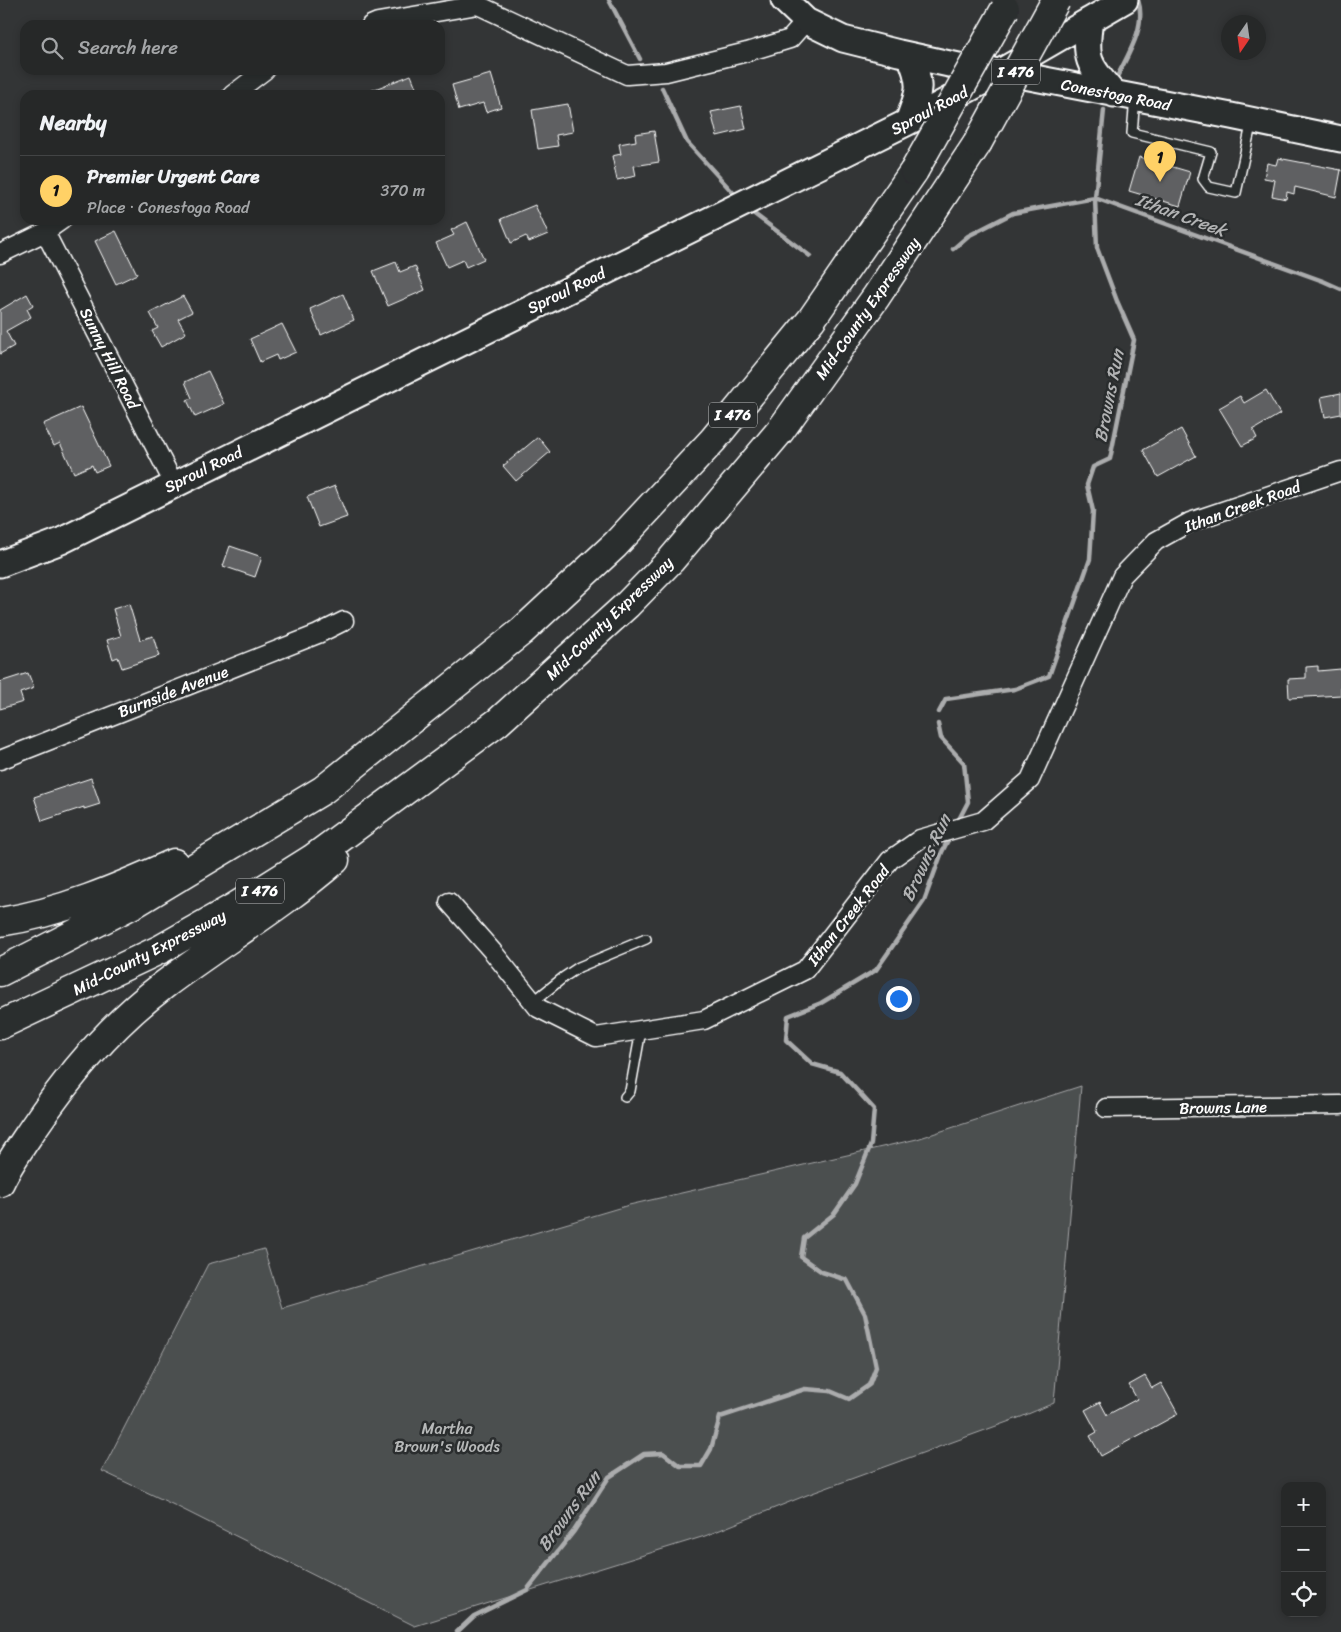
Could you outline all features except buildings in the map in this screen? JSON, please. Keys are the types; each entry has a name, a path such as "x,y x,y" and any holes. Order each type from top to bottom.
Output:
{"highway":[{"name":"Mid-County Expressway","path":"0,1025 161,949 235,907 312,859 498,722 639,592 671,560 780,432 870,304 977,144 1056,0"},
{"name":"I 476","path":"0,972 137,902 323,790 521,632 615,545 713,440 811,320 914,172 1007,4"},
{"path":"0,1182 18,1150 43,1113 104,1037 163,985 303,888 498,722"},
{"path":"0,922 60,908 172,864 323,790"}],"main road":[{"name":"Conestoga Road","path":"784,0 806,21 843,38 910,56 1252,120 1341,139"},
{"name":"Sproul Road","path":"0,564 61,540 908,122 1000,72 1124,0"},
{"path":"1090,20 1087,51 1090,62 1097,74 1125,96"},
{"path":"908,122 920,85 918,73 910,56"}],"street":[{"path":"390,20 478,5 627,75 666,72 790,39 806,21"},
{"path":"239,90 259,75"},
{"path":"0,254 45,232 55,225"},
{"name":"Sunny Hill Road","path":"45,232 174,484"},
{"name":"Ithan Creek Road","path":"448,902 493,952 538,1008 596,1037 704,1020 805,970 890,860 920,839 983,821 1030,780 1122,576 1156,540 1190,522 1341,471"},
{"name":"Burnside Avenue","path":"0,760 318,634 344,620"},
{"name":"Browns Lane","path":"1106,1108 1341,1105"}],"lane":[{"path":"1125,96 1132,133 1211,152 1203,179 1209,187 1236,193 1252,120"},
{"path":"533,1002 579,967 646,939"},
{"path":"625,1097 630,1091 641,1030"}],"green space":[{"name":"Martha Brown's Woods","path":"1081,1086 1054,1403 1021,1417 807,1495 705,1536 415,1626 102,1471 208,1264 264,1249 282,1308 629,1205 917,1139"}],"waterway":[{"path":"609,0 640,59"},
{"name":"Ithan Creek","path":"1116,79 1138,31 1140,20 1138,0"},
{"path":"662,88 687,142 737,197"},
{"name":"Browns Run","path":"939,712 946,699 1015,689 1049,676 1090,559 1093,511 1087,485 1093,467 1110,459 1134,340 1097,248 1095,198 1104,110"},
{"name":"Ithan Creek","path":"1095,198 1341,289"},
{"path":"953,249 968,236 1013,213 1095,198"},
{"path":"749,210 810,256"},
{"name":"Browns Run","path":"938,724 941,738 964,763 968,802 957,823"},
{"name":"Browns Run","path":"457,1632 474,1616 527,1590 574,1531 609,1477 644,1454 663,1453 680,1466 701,1466 711,1449 720,1417 805,1389 830,1391 849,1399 869,1385 876,1367 865,1314 847,1280 822,1272 801,1257 804,1238 834,1214 855,1184 871,1144 874,1109 840,1072 812,1064 786,1040 788,1016 821,1003 876,970 924,901 950,836"}],"place":[{"name":"Premier Urgent Care","path":"1160,182"}]}
